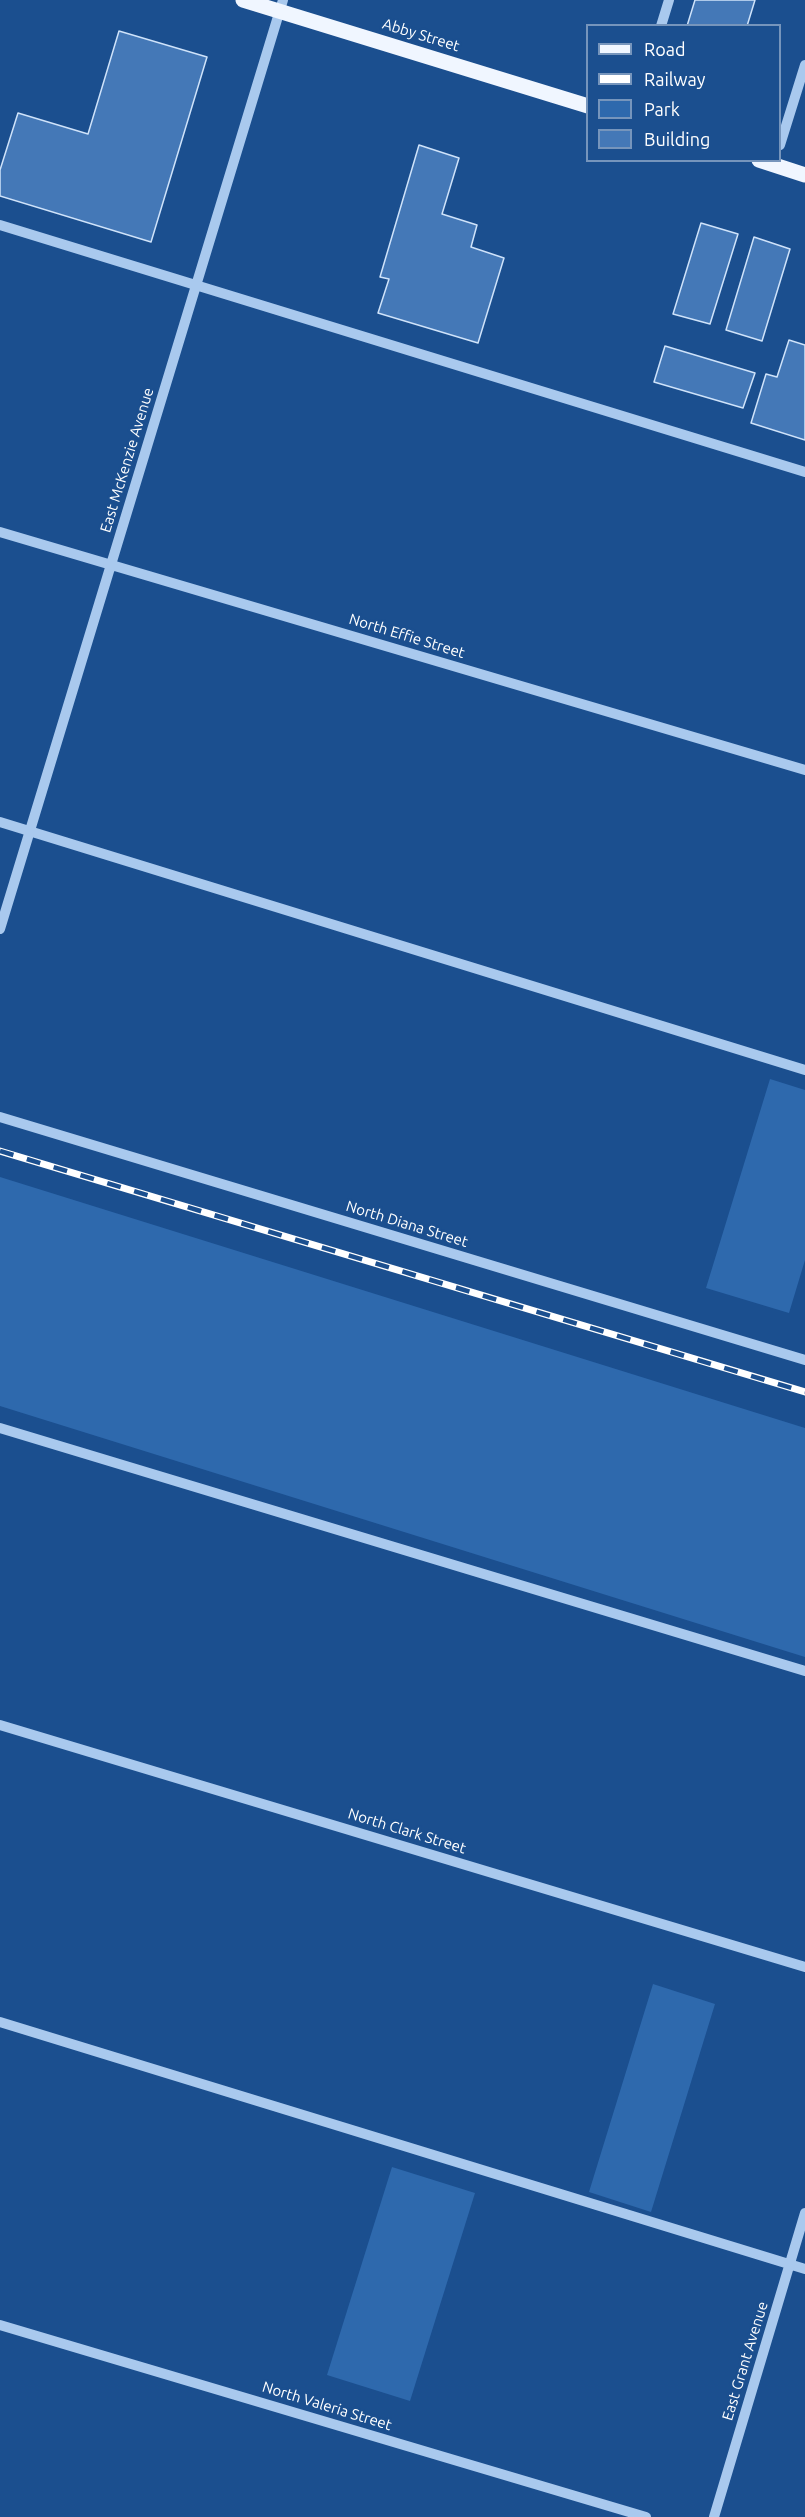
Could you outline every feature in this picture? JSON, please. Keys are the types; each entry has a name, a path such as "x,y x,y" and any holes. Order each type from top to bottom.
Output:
{"main road":[{"name":"Abby Street","path":"243,0 281,6 327,25 586,105"},
{"path":"769,162 805,175"}],"street":[{"path":"663,24 669,0"},
{"name":"East McKenzie Avenue","path":"0,929 281,6"},
{"path":"781,142 805,65"},
{"path":"0,225 805,472"},
{"name":"North Effie Street","path":"0,532 805,770"},
{"path":"0,822 805,1070"},
{"name":"North Diana Street","path":"0,1117 805,1360"},
{"path":"0,1428 805,1671"},
{"name":"North Clark Street","path":"0,1725 805,1967"},
{"path":"0,2022 805,2269"},
{"name":"East Grant Avenue","path":"714,2517 805,2213"},
{"name":"North Valeria Street","path":"0,2325 646,2517"}],"green space":[{"path":"770,1079 805,1090 805,1260 789,1313 706,1288"},
{"path":"0,1177 805,1428 805,1657 0,1406"},
{"path":"653,1984 715,2004 651,2212 589,2192"},
{"path":"392,2167 475,2193 410,2401 327,2375"}],"building":[{"path":"695,0 755,0 748,24 688,24"},
{"path":"119,31 207,57 151,242 0,196 0,170 18,113 88,134"},
{"path":"419,145 459,158 442,214 477,225 471,247 504,258 478,343 378,313 389,279 380,277"},
{"path":"701,223 738,234 710,324 673,314"},
{"path":"754,237 790,249 762,341 726,330"},
{"path":"789,340 805,345 805,440 751,423 766,374 777,377"},
{"path":"665,346 755,373 743,408 654,382"}],"railway":[{"path":"0,1151 805,1392"}]}
